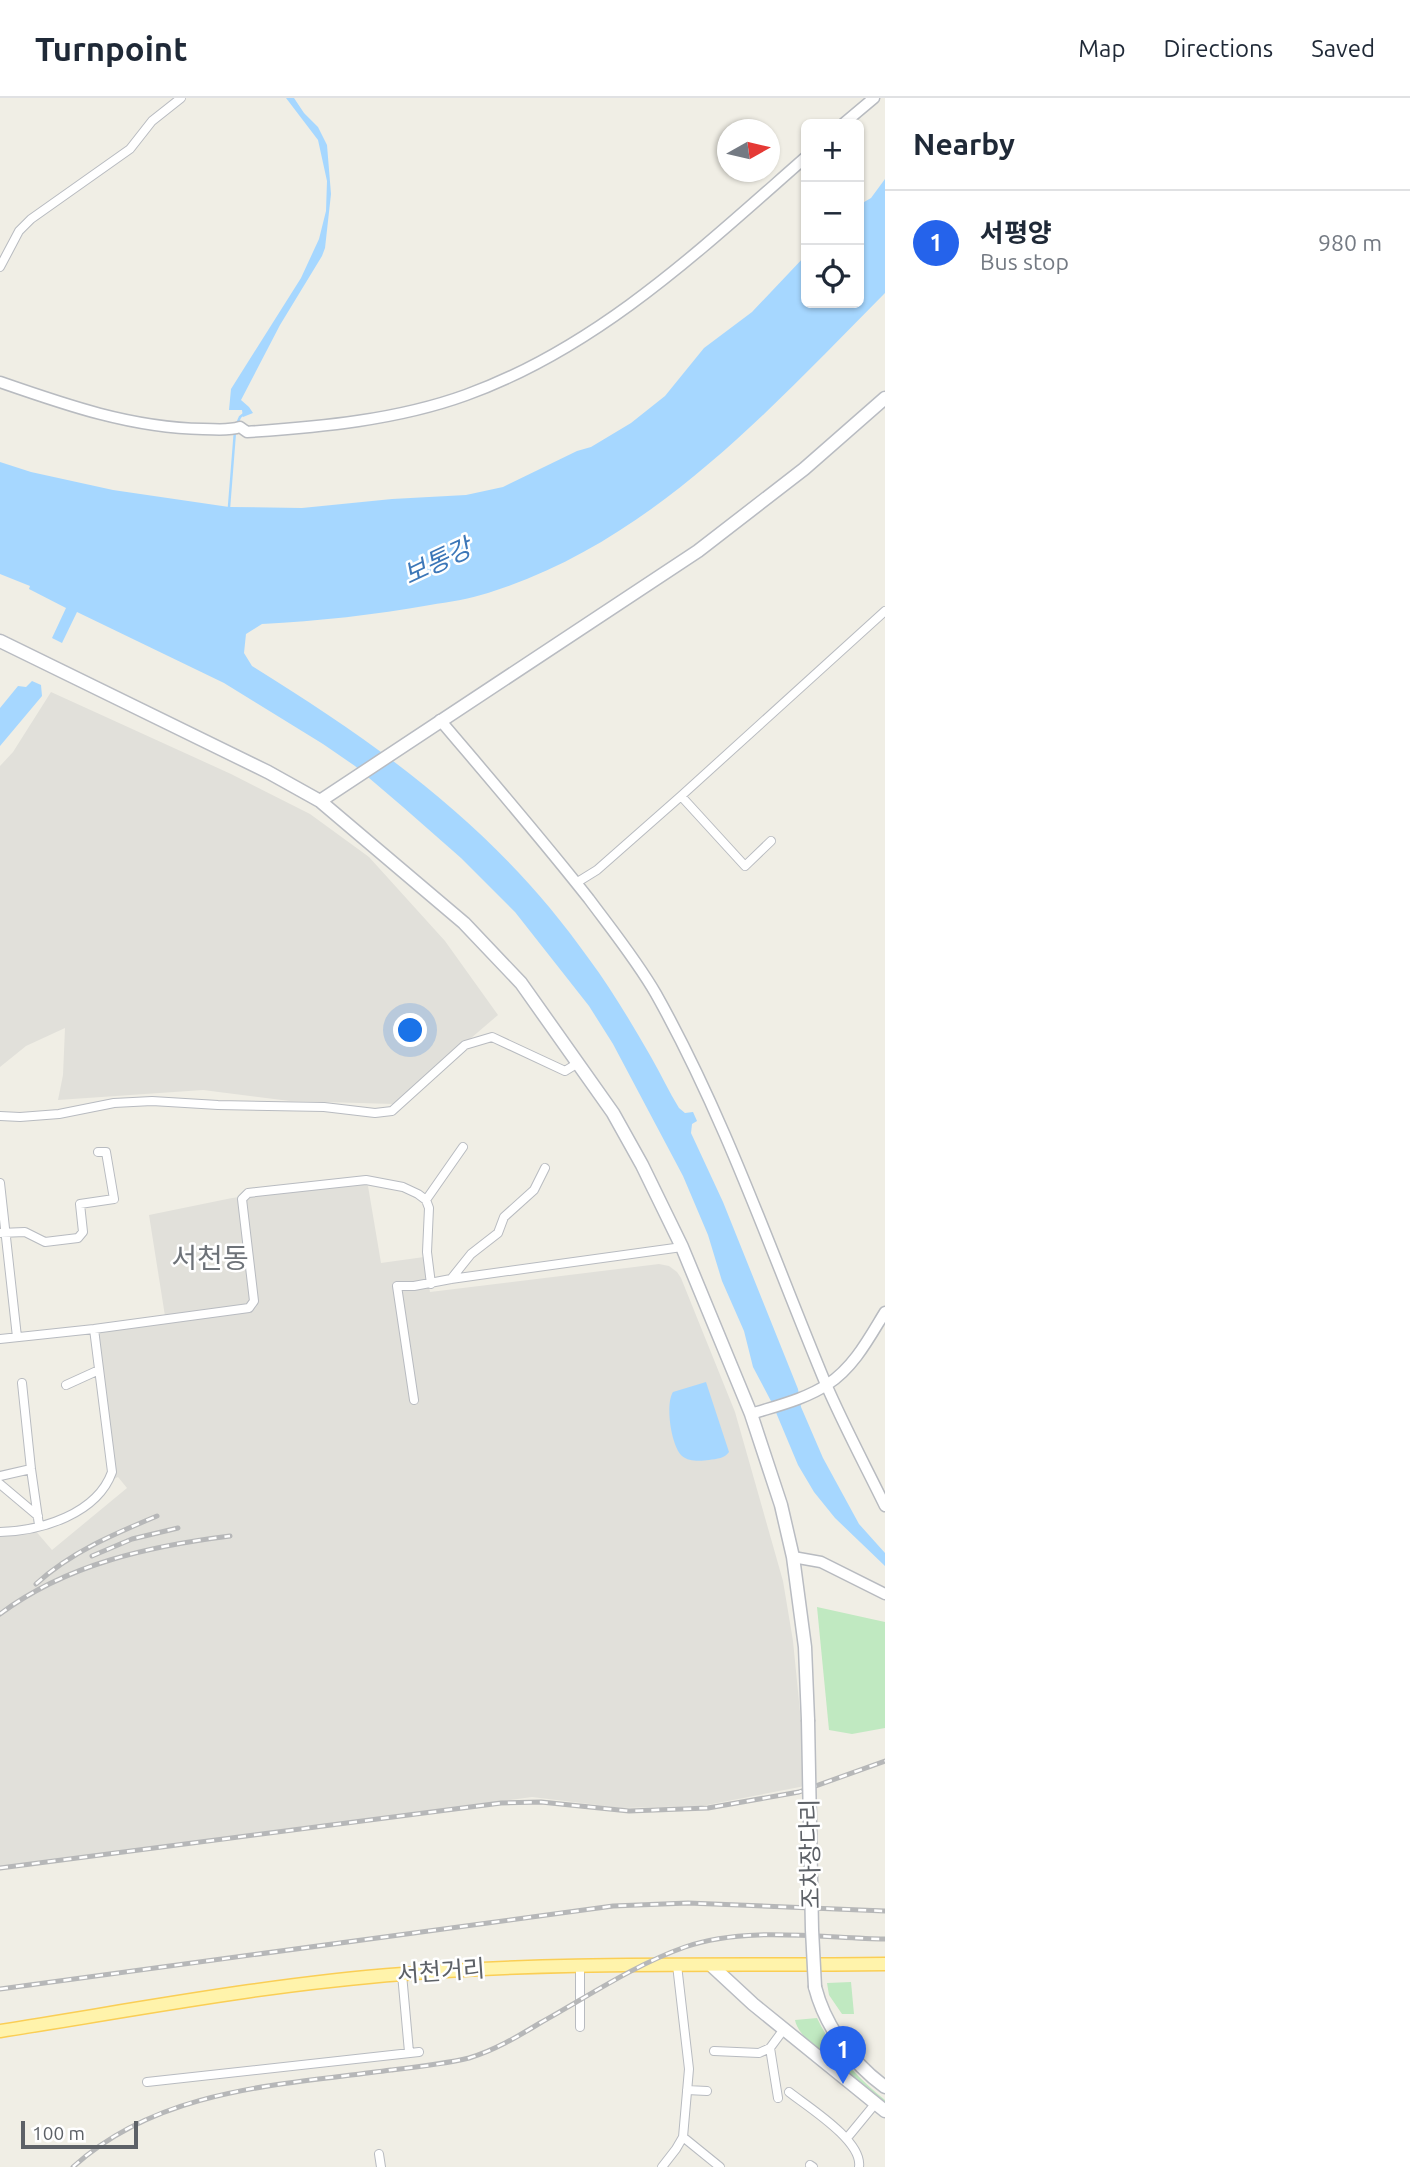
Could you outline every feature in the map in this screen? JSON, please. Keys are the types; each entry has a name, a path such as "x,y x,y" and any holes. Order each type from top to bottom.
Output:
{"main road":[{"path":"320,801 698,551 804,469 885,398"},
{"name":"조차장다리","path":"0,641 268,772 320,801 464,923 521,983 613,1113 637,1154 682,1247 751,1414 780,1505 793,1557 805,1647 815,1987 820,2007 831,2028 846,2048 885,2087"},
{"name":"서천거리","path":"0,2031 265,1990 402,1974 526,1966 885,1964"},
{"path":"712,1966 880,2107"}],"street":[{"path":"0,267 19,231 30,219 130,149 152,121 181,98"},
{"path":"849,119 874,98"},
{"path":"0,382 97,414 156,426 236,429 247,432 319,427 429,406 466,395 517,373 560,351 638,302 801,161"},
{"path":"576,883 597,870 885,611"},
{"path":"435,724 528,823 640,968 701,1083 827,1385 885,1506"},
{"path":"681,796 745,866 771,841"},
{"path":"0,1116 20,1118 59,1114 114,1103 152,1101 324,1107 375,1113 392,1111 465,1045 492,1037 565,1071 578,1063"},
{"path":"426,1200 463,1147"},
{"path":"3,1233 24,1231 45,1242 78,1238 83,1232 80,1204 114,1199 106,1152 98,1152"},
{"path":"451,1279 471,1254 498,1233 504,1217 534,1190 545,1168"},
{"path":"0,1339 248,1308 254,1301 253,1280 242,1199 248,1193 366,1180 418,1194 426,1200 429,1208 427,1252 431,1284"},
{"path":"0,1183 3,1233 16,1338"},
{"path":"414,1400 397,1286 431,1284 682,1247"},
{"path":"751,1414 827,1385 860,1353 885,1312"},
{"path":"0,1532 38,1521 64,1519 94,1499 107,1485 112,1472 94,1329"},
{"path":"66,1385 99,1370"},
{"path":"22,1383 38,1521"},
{"path":"0,1476 30,1469"},
{"path":"0,1484 38,1521"},
{"path":"793,1557 821,1562 885,1594"},
{"path":"667,2165 683,2137 687,2090 688,2060 677,1965"},
{"path":"580,1966 580,2027"},
{"path":"402,1974 409,2052"},
{"path":"714,2051 759,2053 769,2048 785,2029"},
{"path":"769,2048 778,2098"},
{"path":"147,2081 419,2052"},
{"path":"687,2090 707,2091"},
{"path":"789,2092 847,2138 856,2150 859,2167"},
{"path":"847,2138 880,2107"},
{"path":"683,2137 720,2167"},
{"path":"379,2154 381,2167"}],"shaded area":[{"path":"51,692 231,774 310,814 369,857 445,941 498,1015 394,1104 290,1101 203,1090 58,1100 63,1075 65,1028 26,1046 0,1067 0,766 13,752"},
{"path":"361,1182 368,1186 381,1263 424,1257 430,1292 659,1264 669,1266 677,1272 735,1412 783,1581 793,1641 805,1786 702,1806 622,1808 532,1797 0,1868 0,1535 34,1529 52,1550 127,1488 118,1477 114,1479 98,1333 165,1316 149,1215 232,1198"}],"green space":[{"path":"817,1607 885,1622 885,1728 852,1734 829,1730"},
{"path":"851,1982 854,2014 842,2014 829,1995 827,1983"},
{"path":"817,2018 838,2052 855,2073 885,2100 885,2106 820,2053 799,2029 795,2020"}],"water":[{"path":"286,98 294,98 318,127 327,145 331,194 325,248 280,325 241,400 253,413 243,417 242,410 229,410 231,389 301,278 319,239 326,211 327,181 318,140"},
{"name":"보통강","path":"885,179 885,293 751,426 704,468 654,507 602,541 547,570 488,593 388,612 262,624 246,634 244,653 252,666 392,761 477,831 554,913 614,995 679,1108 685,1113 693,1112 697,1121 692,1124 691,1133 723,1202 798,1389 801,1407 823,1458 859,1524 885,1553 885,1566 835,1518 814,1492 798,1465 772,1403 753,1367 744,1331 722,1281 708,1235 683,1176 613,1044 589,1006 515,912 461,858 355,766 323,744 224,683 77,612 62,643 52,638 66,608 29,589 30,586 0,574 0,462 31,472 113,490 229,507 302,508 466,495 503,487 577,451 591,447 631,423 665,396 704,348 752,312 801,260 801,308 864,308 864,202 871,198"},
{"path":"32,681 41,685 42,696 0,746 0,708 18,686 26,687"},
{"path":"706,1382 729,1452 718,1459 692,1460 685,1458 678,1451 672,1435 669,1406 673,1392"}],"waterway":[{"path":"237,424 245,413"},
{"path":"229,507 235,431"}],"railway":[{"path":"36,1584 78,1553 157,1516"},
{"path":"92,1556 132,1539 178,1528"},
{"path":"0,1614 53,1582 110,1560 170,1545 230,1536"},
{"path":"0,1868 501,1803 541,1802 629,1811 708,1808 799,1792 885,1761"},
{"path":"0,1989 613,1906 688,1903 885,1911"},
{"path":"73,2167 107,2141 144,2121 223,2094 307,2080 430,2065 479,2055 629,1972 685,1947 708,1941 758,1935 885,1939"}],"place":[{"name":"서평양","path":"843,2084"}],"district":[{"name":"서천동","path":"210,1257"}]}
